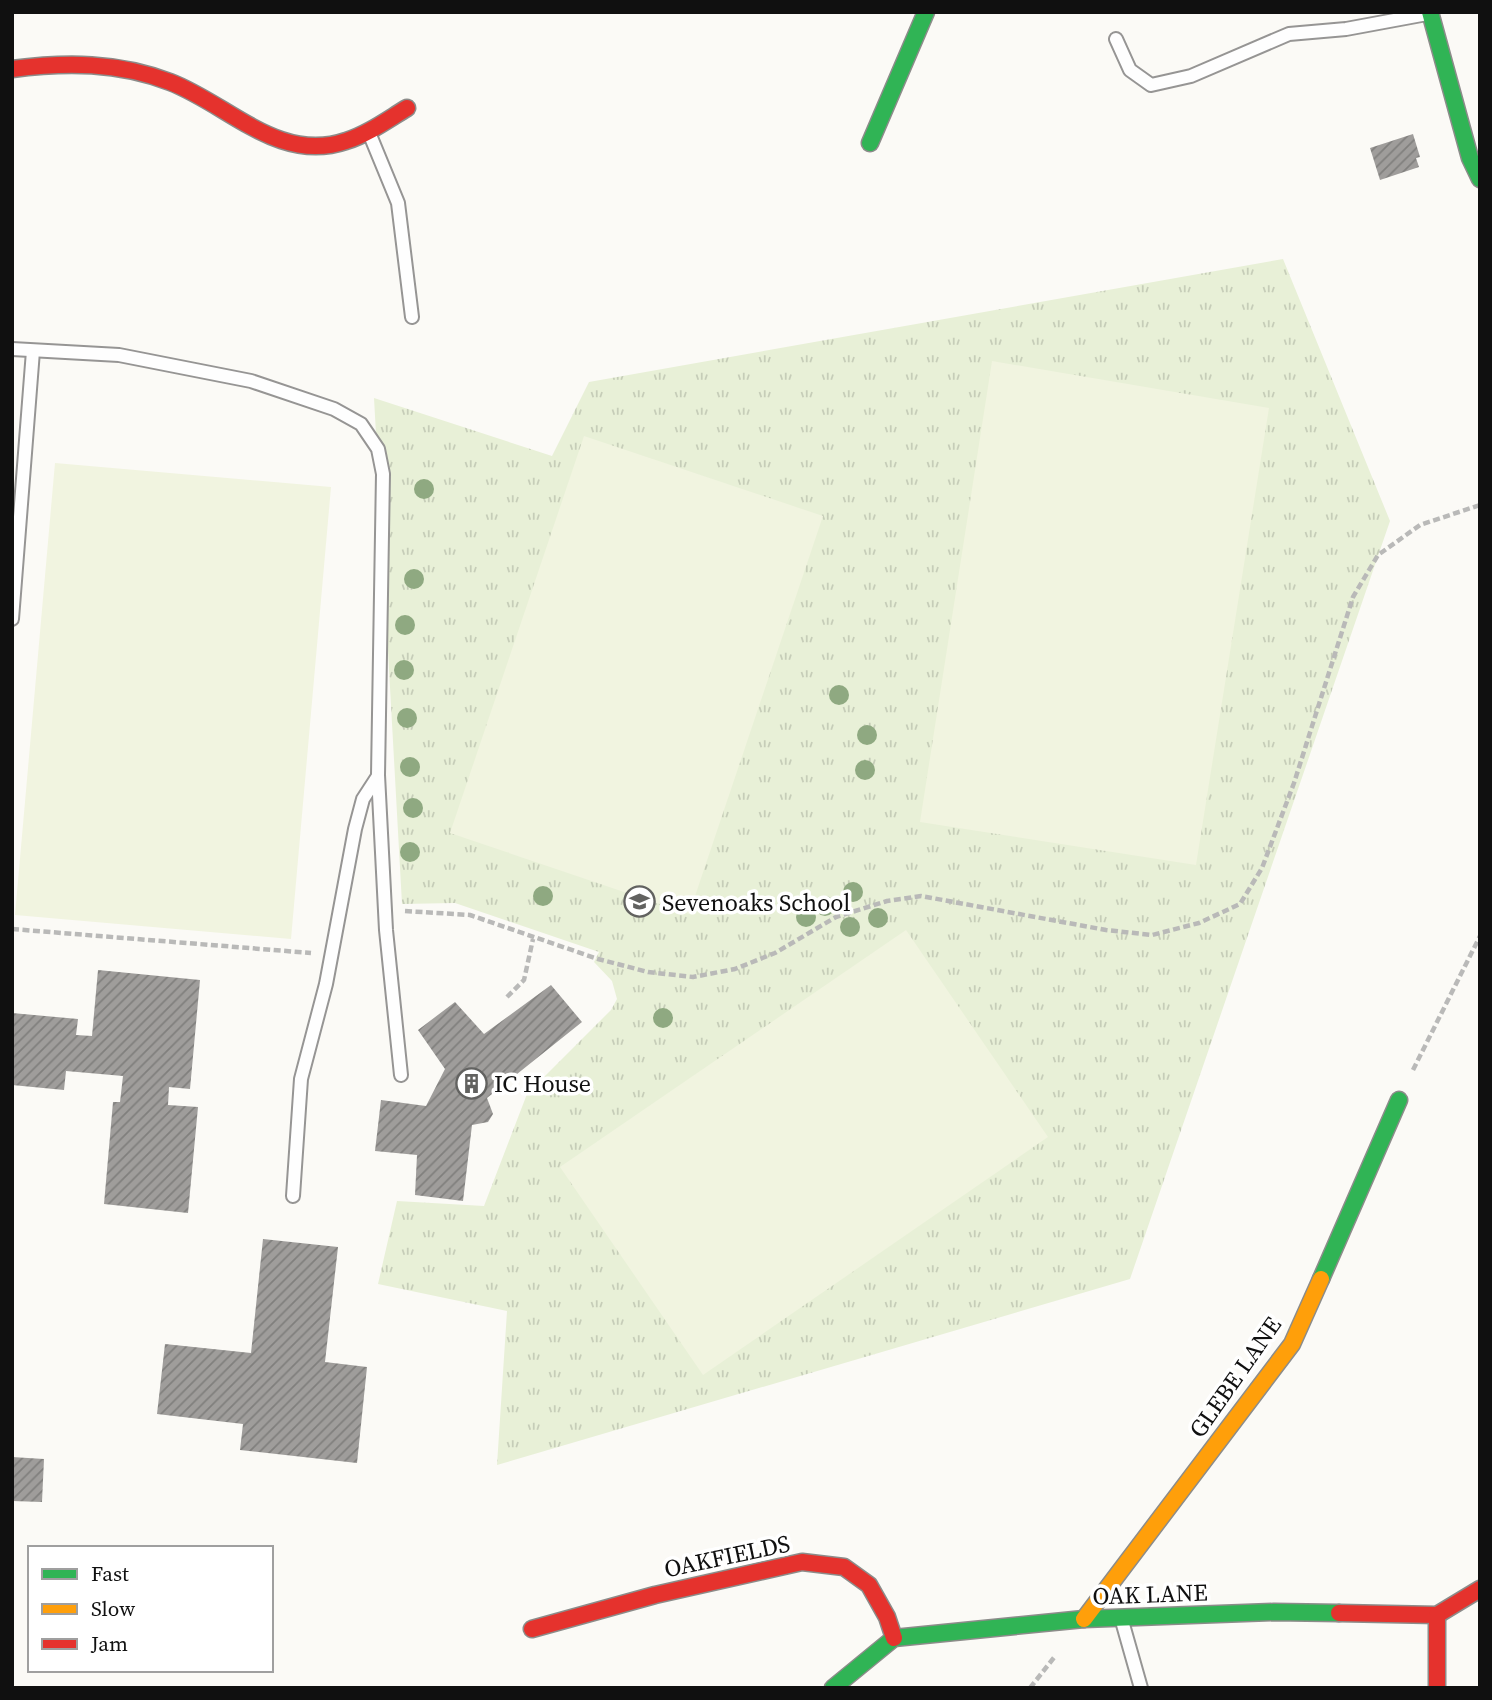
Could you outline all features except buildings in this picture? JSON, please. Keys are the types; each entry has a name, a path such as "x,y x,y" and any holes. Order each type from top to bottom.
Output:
{"street":[{"path":"870,143 926,12"},
{"path":"1430,13 1470,158 1480,179"},
{"path":"12,69 69,61 139,71 214,102 262,135 296,147 327,146 369,132 407,108"},
{"name":"GLEBE LANE","path":"1084,1619 1292,1344 1399,1100"},
{"name":"OAKFIELDS","path":"532,1629 655,1595 802,1562 844,1567 869,1585 887,1617 894,1638"},
{"path":"1437,1688 1437,1615 1480,1589"},
{"name":"OAK LANE","path":"894,1638 1084,1619 1274,1612 1437,1615"},
{"path":"833,1688 894,1638"}],"lane":[{"path":"1116,39 1130,70 1151,85 1191,76 1289,34 1346,29 1430,13"},
{"path":"369,132 398,203 412,317"},
{"path":"12,349 119,355 251,381 334,409 361,424 378,449 383,474 378,775 386,930 401,1075"},
{"path":"12,619 33,351"},
{"path":"293,1196 302,1079 326,984 363,799 378,775"},
{"path":"1121,1618 1141,1688"}],"path":[{"path":"397,912 470,915 533,939 648,972 693,977 735,969 775,953 836,917 887,901 921,896 1106,930 1152,934 1199,923 1240,904 1262,868 1294,783 1353,597 1378,555 1420,525 1480,505"},
{"path":"12,929 307,955"},
{"path":"1399,1100 1480,936"},
{"path":"508,997 524,980 533,939"}],"green space":[{"name":"Sevenoaks School","path":"1283,259 1390,521 1130,1279 497,1465 507,1311 378,1284 397,1201 484,1206 527,1094 611,1010 617,999 612,981 594,962 599,952 455,903 402,904 374,398 552,456 589,382"},
{"path":"992,361 1269,408 1196,865 920,822"},
{"path":"584,436 823,516 689,914 450,833"},
{"path":"55,463 331,487 291,939 15,915"},
{"path":"906,930 1048,1137 703,1375 560,1167"}],"traffic: fast":[{"path":"870,143 926,12"},
{"path":"1430,12 1470,158 1480,179"},
{"path":"1321,1279 1399,1100"},
{"path":"833,1688 894,1638 1084,1619 1274,1612 1339,1613"}],"traffic: slow":[{"path":"1084,1619 1292,1344 1321,1279"}],"traffic: jam":[{"path":"12,69 92,65 150,75 191,92 276,138 298,145 322,146 346,141 370,131 407,108"},
{"path":"532,1629 655,1595 802,1562 844,1567 869,1585 887,1617 894,1638"},
{"path":"1339,1613 1437,1615 1480,1589"},
{"path":"1437,1615 1437,1688"}],"place":[{"name":"Sevenoaks School","path":"639,902"},
{"name":"IC House","path":"471,1083"}]}
